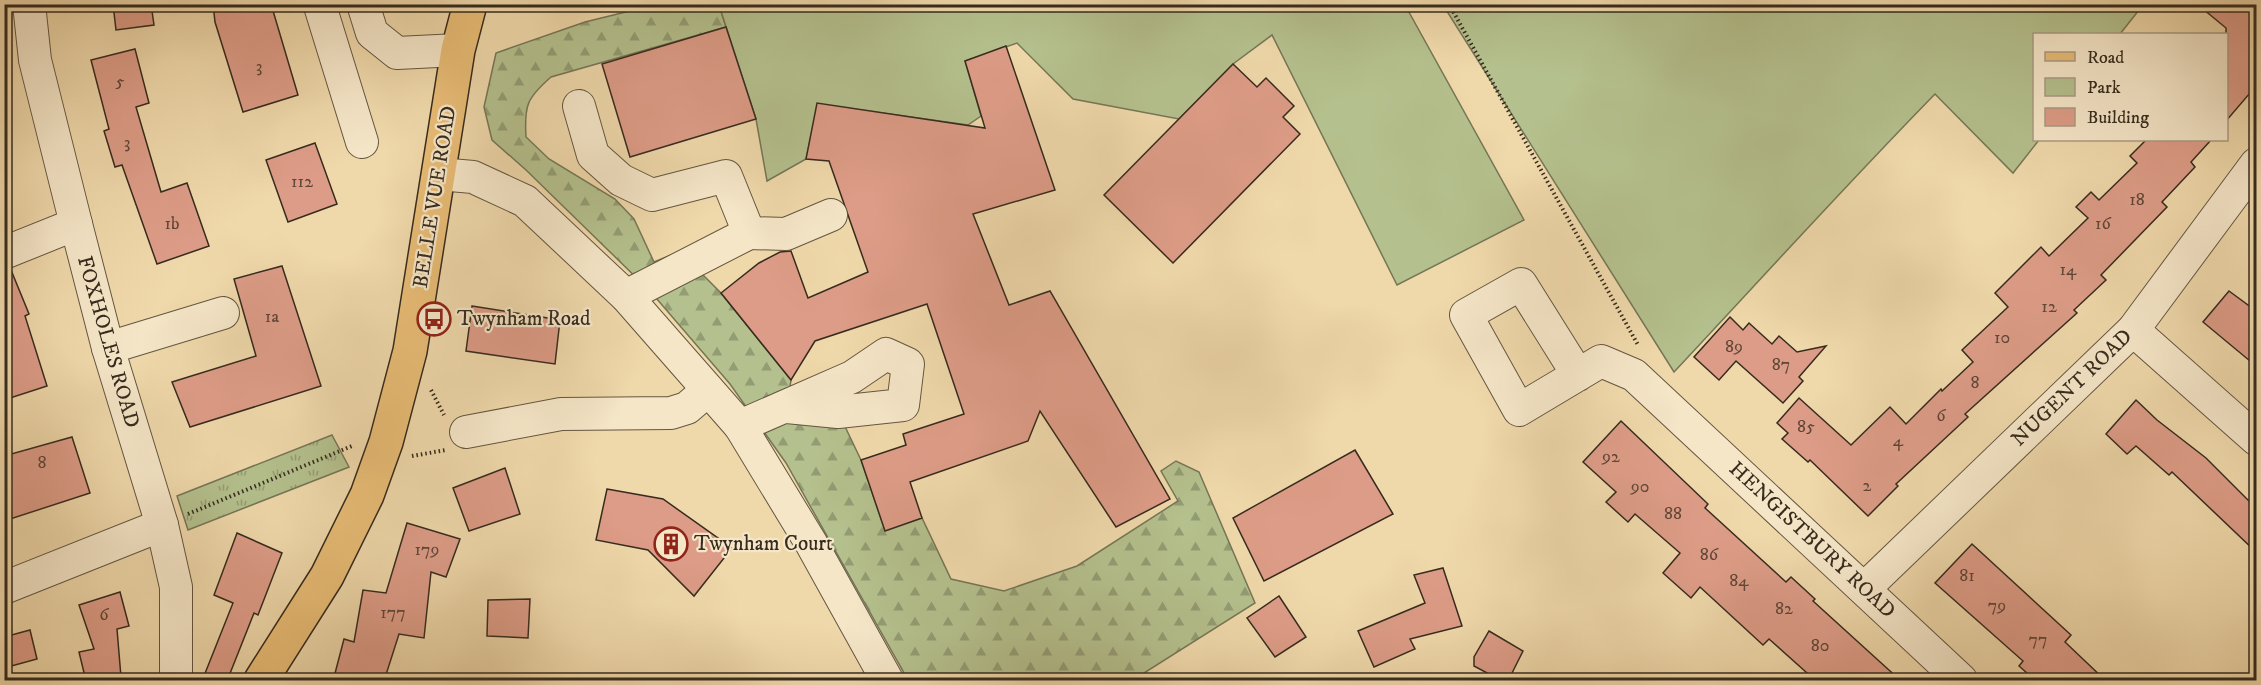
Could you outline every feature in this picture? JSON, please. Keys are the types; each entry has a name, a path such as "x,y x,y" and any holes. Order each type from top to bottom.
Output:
{"main road":[{"name":"BELLE VUE ROAD","path":"261,681 327,576 367,495 382,452 410,351 458,50 470,4"}],"street":[{"name":"FOXHOLES ROAD","path":"29,4 35,60 76,224 108,348 162,525 176,588 176,681"},
{"path":"325,4 320,6 362,142"},
{"path":"363,4 372,33 397,53 458,50"},
{"path":"579,106 593,154 621,180 652,195 726,176 749,233"},
{"name":"NUGENT ROAD","path":"1864,589 2133,330 2256,164"},
{"path":"438,174 473,177 525,201 626,296 740,426 812,543 887,681"},
{"path":"626,296 749,233 786,234 831,215"},
{"path":"4,253 76,224"},
{"path":"108,348 223,313"},
{"path":"2133,330 2256,439"},
{"name":"HENGISTBURY ROAD","path":"1578,375 1601,361 1634,375 1663,399 1961,681"},
{"path":"466,432 561,414 671,413 687,408 708,390"},
{"path":"740,426 787,407"},
{"path":"4,588 162,525"}],"path":[{"path":"1449,4 1639,348 1634,375"},
{"path":"162,525 352,446 382,452 458,448 466,432 452,430 410,351"}],"green space":[{"path":"654,5 719,5 726,27 551,77 529,103 526,137 549,159 615,199 634,219 654,262 683,250 691,263 721,293 791,380 787,407 838,412 861,460 885,530 922,518 951,579 1004,591 1077,566 1178,501 1161,471 1176,461 1199,472 1255,603 1133,680 908,680 786,463 730,384 650,291 526,170 492,140 484,107 496,53 585,22"},
{"path":"719,5 1405,5 1524,220 1397,285 1272,35 1233,64 1179,119 1073,99 1017,43 965,61 981,116 968,125 818,104 806,159 767,181 756,119"},
{"path":"1443,5 2143,5 2121,33 2033,33 2033,141 2038,141 2013,173 1935,94 1674,372"},
{"path":"332,435 349,467 188,530 177,496"}],"building":[{"path":"113,4 151,4 154,25 116,30"},
{"path":"213,4 271,4 298,95 243,112 215,22"},
{"path":"2197,4 2256,4 2256,86 2228,119 2228,33 2226,33 2226,28"},
{"path":"726,27 756,119 630,157 602,64"},
{"path":"1006,46 1055,190 973,214 1009,305 1050,291 1170,499 1116,527 1040,411 1028,441 910,482 922,518 885,531 861,460 906,445 903,434 964,414 927,304 815,341 791,380 721,293 759,263 780,252 791,251 808,298 868,272 829,161 806,159 817,103 985,128 965,61"},
{"path":"135,49 149,103 136,107 161,192 187,183 209,246 157,264 122,165 115,167 104,131 109,129 91,60"},
{"path":"1233,64 1257,87 1266,78 1294,106 1283,117 1300,134 1173,263 1104,195"},
{"path":"2145,141 2210,141 2191,162 2195,167 2162,202 2167,207 2101,275 2106,280 2074,310 2077,313 1965,414 1968,417 1896,484 1898,486 1868,516 1810,460 1808,462 1782,439 1788,433 1777,423 1799,398 1851,445 1890,407 1906,424 1941,389 1942,391 1973,362 1962,350 2008,307 1995,293 2041,247 2049,256 2088,218 2076,207 2091,192 2099,200 2137,163 2130,156"},
{"path":"315,143 337,204 288,222 266,160"},
{"path":"282,266 321,386 190,427 172,382 256,356 234,279"},
{"path":"11,270 29,314 25,316 47,386 4,400 4,271"},
{"path":"2229,291 2256,311 2256,366 2203,322"},
{"path":"472,306 560,320 555,364 466,351"},
{"path":"1730,317 1743,330 1749,323 1772,344 1779,336 1797,352 1826,346 1799,377 1803,381 1783,403 1736,361 1719,380 1694,357"},
{"path":"2136,400 2157,420 2206,458 2256,508 2256,552 2172,472 2169,475 2136,446 2127,454 2106,434"},
{"path":"1621,421 1708,504 1705,508 1786,582 1791,577 1815,599 1813,601 1901,681 1816,681 1769,639 1763,645 1700,587 1691,598 1663,573 1680,553 1635,514 1628,522 1606,502 1616,492 1583,462"},
{"path":"72,437 90,493 4,521 4,456"},
{"path":"1355,450 1393,514 1264,581 1233,518"},
{"path":"505,468 520,514 469,531 453,488"},
{"name":"Twynham Court","path":"607,489 663,499 732,548 694,596 648,550 596,540"},
{"path":"407,523 460,539 446,577 431,572 424,638 399,634 384,681 333,681 344,639 354,642 363,590 386,593"},
{"path":"237,533 282,553 258,615 254,613 227,681 202,681 233,603 214,595"},
{"path":"1972,544 2071,635 2065,642 2106,681 2036,681 2019,666 2023,661 1935,583"},
{"path":"1443,568 1462,626 1410,639 1415,649 1374,667 1358,631 1425,603 1414,575"},
{"path":"120,592 129,626 117,629 121,677 86,681 79,652 94,649 79,605"},
{"path":"1279,596 1306,637 1275,657 1247,618"},
{"path":"530,599 528,638 487,636 488,600"},
{"path":"30,630 37,659 4,668 4,637"},
{"path":"1489,631 1523,651 1508,681 1502,681 1474,666 1474,657"}],"place":[{"name":"Twynham Road","path":"434,319"},
{"name":"Twynham Court","path":"671,544"}]}
